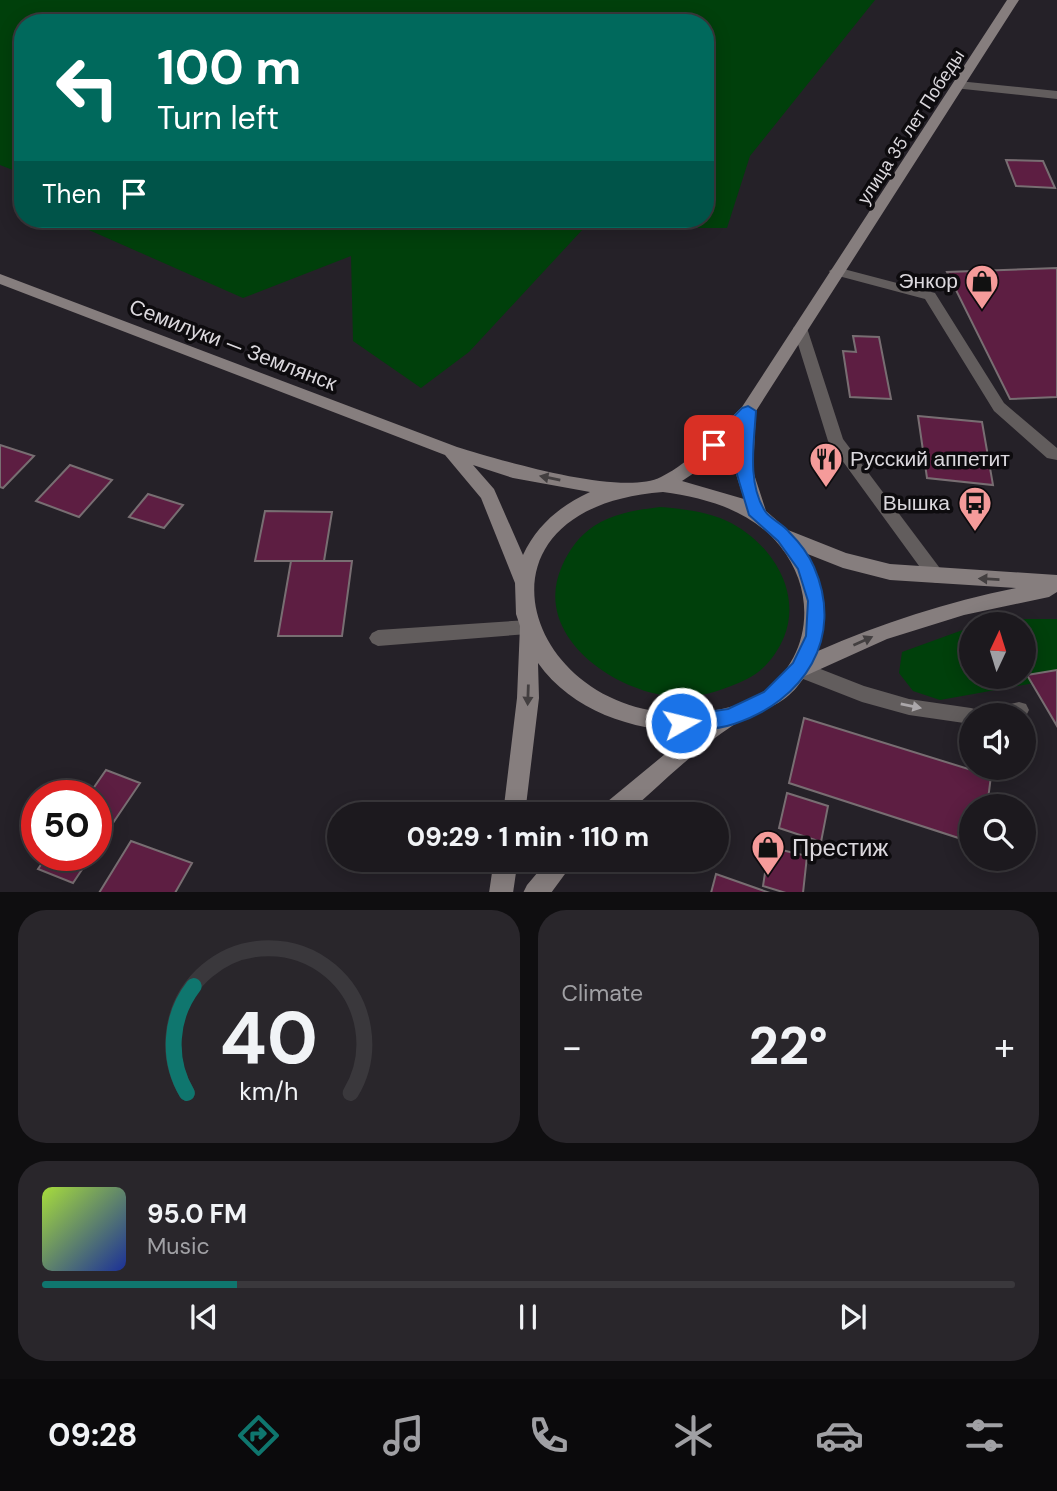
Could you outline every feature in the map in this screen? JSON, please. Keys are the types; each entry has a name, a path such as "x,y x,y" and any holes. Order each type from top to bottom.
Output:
{"main road":[{"name":"улица 35 лет Победы","path":"663,485 697,462 748,411 1013,0"},
{"name":"Семилуки — Землянск","path":"0,279 452,451 513,471 617,490"},
{"path":"748,411 744,471 758,515"},
{"path":"452,451 488,494 505,530 523,580"},
{"path":"515,802 528,698 528,627 523,603 523,580 533,551 551,526 577,506 617,490 663,485 728,499 758,515 784,537 806,567 817,601 815,636 800,669 771,698 730,717 624,802"},
{"path":"784,537 843,561 890,572 1057,585"},
{"path":"800,669 882,632 964,607 1057,585"},
{"path":"528,627 548,664 583,695 629,716 681,723 730,717"},
{"path":"501,892 504,872"},
{"path":"535,892 553,872"}],"street":[{"path":"958,85 1057,95"}],"lane":[{"path":"836,271 930,296 999,407 1057,454"},
{"path":"800,328 836,441 936,576"},
{"path":"378,638 528,627"},
{"path":"800,669 862,694 909,707 959,714"}],"green space":[{"path":"0,0 875,0 750,156 727,228 714,228 714,14 14,14 14,170 0,165"},
{"path":"84,228 584,228 469,352 421,388 353,341 351,256 243,298"},
{"path":"660,507 702,513 727,521 742,530 769,554 785,585 789,602 789,619 784,637 769,661 747,679 698,696 657,694 608,674 586,658 569,638 558,616 555,592 562,566 571,549 584,534 610,518"},
{"path":"1036,619 1057,619 1057,679 1036,683"},
{"path":"959,631 959,690 996,690 940,700 913,691 899,673 902,652"}],"building":[{"path":"1006,160 1043,161 1055,188 1016,186"},
{"path":"1057,268 1057,397 1010,399 947,272"},
{"path":"853,336 879,337 891,399 850,397 843,351 856,352"},
{"path":"918,416 982,422 993,485 927,478"},
{"path":"0,445 34,456 3,488 0,487"},
{"path":"70,465 112,480 79,517 36,501"},
{"path":"148,494 183,505 164,528 129,517"},
{"path":"265,511 332,512 324,561 255,561"},
{"path":"291,561 352,561 342,636 278,636"},
{"path":"1057,670 1057,726 1036,690 1036,674"},
{"path":"804,718 959,766 959,780 990,780 989,794 959,794 959,838 789,783"},
{"path":"106,770 140,783 112,824 112,780 99,780"},
{"path":"787,793 828,806 821,842 779,828"},
{"path":"131,841 192,863 176,892 100,892"},
{"path":"769,847 807,856 803,892 783,892 763,886"},
{"path":"43,871 81,871 73,883"},
{"path":"716,874 767,892 711,892"}],"place":[{"name":"Энкор","path":"982,311"},
{"name":"Русский аппетит","path":"826,489"},
{"name":"Вышка","path":"975,533"},
{"name":"Престиж","path":"768,877"}],"route":[{"path":"681,723 730,717 771,698 800,669 815,636 817,601 806,567 784,537 758,515 744,471 748,411 714,445"}]}
